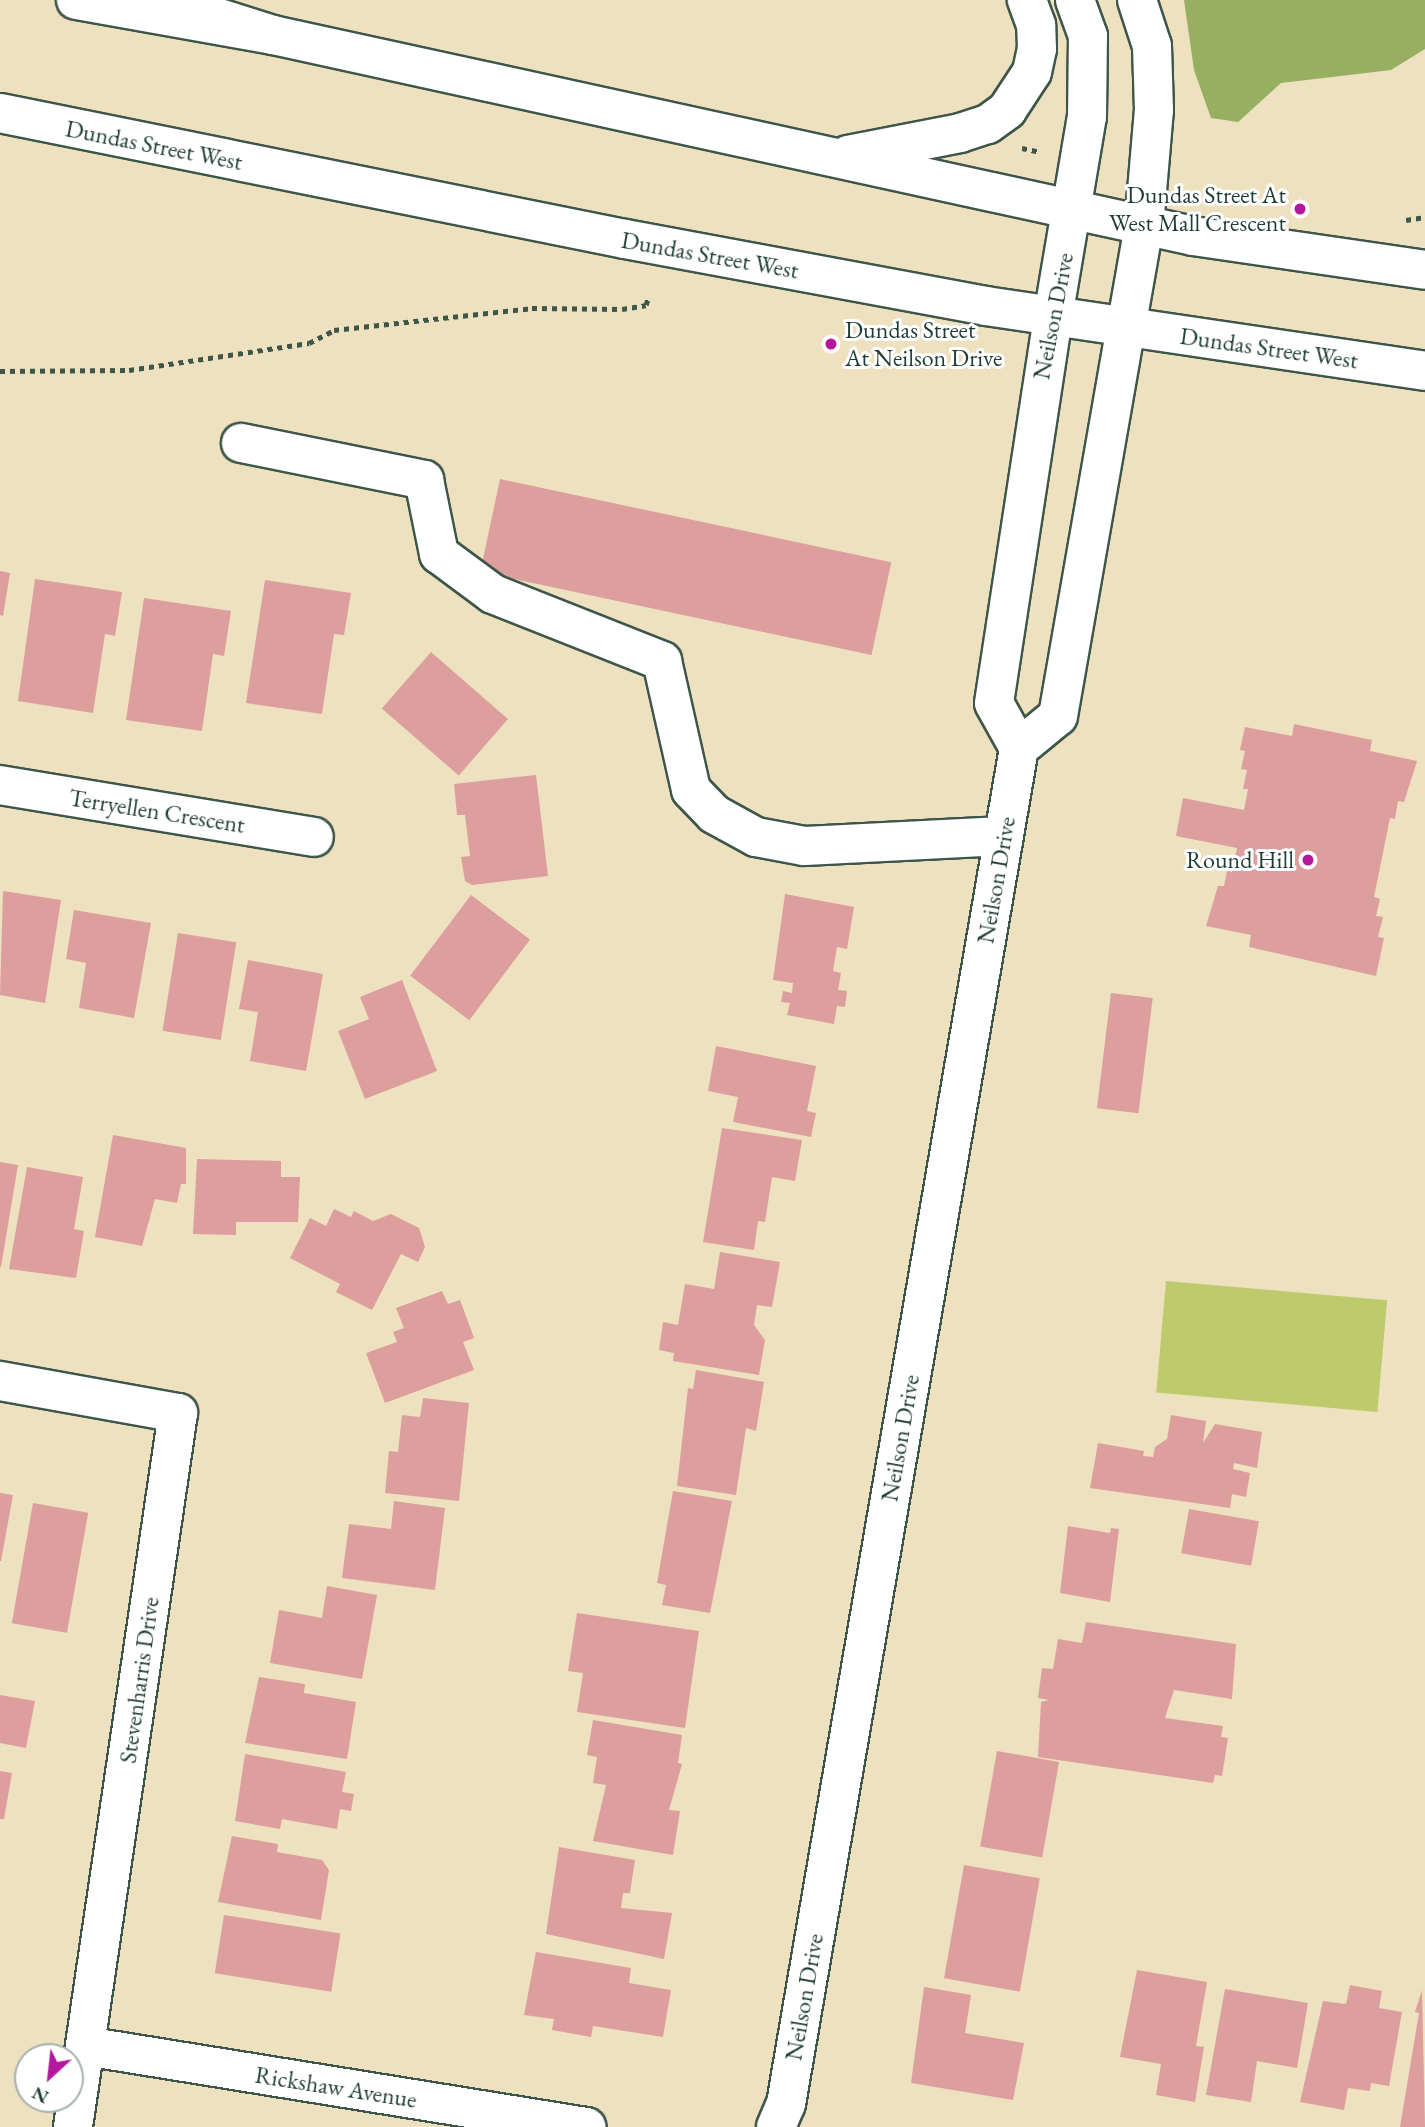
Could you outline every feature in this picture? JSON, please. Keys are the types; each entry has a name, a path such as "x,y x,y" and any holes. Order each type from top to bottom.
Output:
{"main road":[{"path":"76,0 273,35 1144,226 1425,270"},
{"path":"162,0 273,35"},
{"path":"832,158 960,133 988,124 1007,110 1027,82 1037,49 1036,25 1027,0"},
{"name":"Neilson Drive","path":"776,2127 786,2104 1019,748 994,703 1052,317 1073,211 1087,117 1089,55 1086,26 1075,0"},
{"path":"1019,748 1058,716 1144,226 1153,63 1148,29 1137,0"},
{"name":"Dundas Street West","path":"0,113 625,239 1052,317 1425,371"},
{"path":"241,443 424,480 439,554 493,594 662,661 691,790 714,814 756,837 804,846 1004,836"},
{"name":"Terryellen Crescent","path":"0,785 314,837"},
{"name":"Stevenharris Drive","path":"0,1381 178,1413 72,2127"},
{"name":"Rickshaw Avenue","path":"85,2046 586,2127"}],"path":[{"path":"1017,147 1051,155"},
{"path":"1406,220 1425,216"},
{"path":"0,371 129,370 309,342 334,330 532,308 622,309 646,305 648,297"}],"green space":[{"path":"1184,0 1425,0 1425,49 1391,70 1281,83 1238,122 1211,118 1194,70"},
{"path":"1166,1281 1387,1300 1377,1412 1156,1393"}],"building":[{"path":"500,479 891,562 872,655 480,572"},
{"path":"0,571 10,573 3,616 0,615"},
{"path":"35,579 122,592 115,636 105,634 93,713 18,701"},
{"path":"265,580 351,593 344,635 334,634 322,714 246,703"},
{"path":"144,598 231,611 224,656 213,654 202,731 126,720"},
{"path":"431,652 508,719 459,776 382,709"},
{"name":"Round Hill","path":"1294,724 1372,740 1370,751 1417,761 1404,802 1398,801 1395,819 1390,818 1374,897 1380,899 1376,916 1383,917 1378,937 1384,938 1376,976 1249,947 1251,935 1206,926 1218,886 1224,886 1227,871 1232,872 1237,848 1176,836 1183,798 1244,810 1248,789 1243,789 1247,770 1241,769 1245,751 1240,750 1245,727 1292,736"},
{"path":"536,775 548,876 472,885 465,881 461,857 470,856 465,815 457,815 454,784"},
{"path":"3,891 61,900 45,1003 0,995"},
{"path":"785,894 854,907 847,949 837,947 833,971 841,973 838,990 847,991 845,1007 837,1006 834,1024 787,1015 790,1003 781,1002 783,991 792,993 793,983 773,980"},
{"path":"471,895 530,940 469,1020 410,976"},
{"path":"74,910 151,923 134,1018 79,1008 86,963 66,959"},
{"path":"178,933 236,942 221,1040 163,1031"},
{"path":"248,960 323,974 306,1071 250,1061 258,1012 239,1009"},
{"path":"402,980 437,1071 365,1099 338,1031 369,1019 360,997"},
{"path":"1111,993 1153,998 1139,1113 1097,1108"},
{"path":"716,1046 816,1066 807,1111 816,1113 811,1137 733,1122 738,1097 708,1091"},
{"path":"722,1128 802,1140 795,1181 772,1177 765,1222 758,1221 754,1250 703,1242"},
{"path":"113,1135 186,1148 186,1184 181,1184 177,1203 155,1199 142,1246 95,1237"},
{"path":"197,1159 281,1161 281,1177 300,1177 298,1222 236,1222 236,1235 193,1234"},
{"path":"0,1162 18,1165 1,1267 0,1267"},
{"path":"27,1167 83,1177 74,1229 84,1231 76,1278 9,1269"},
{"path":"334,1209 351,1217 354,1211 373,1221 391,1214 419,1228 425,1247 418,1262 401,1254 372,1310 336,1292 340,1284 290,1258 310,1218 326,1226"},
{"path":"720,1252 780,1262 772,1307 757,1305 754,1325 765,1340 759,1375 673,1361 674,1353 659,1350 663,1322 678,1325 685,1284 714,1289"},
{"path":"442,1291 448,1304 460,1300 474,1338 463,1342 474,1370 385,1403 366,1353 397,1342 393,1332 404,1328 396,1308"},
{"path":"696,1370 764,1382 756,1431 746,1428 736,1495 677,1486 688,1388 693,1389"},
{"path":"423,1398 469,1403 459,1501 385,1493 389,1451 398,1452 402,1415 420,1417"},
{"path":"1171,1415 1206,1421 1203,1443 1215,1424 1262,1432 1257,1468 1234,1463 1233,1469 1250,1473 1246,1497 1232,1494 1230,1508 1090,1488 1098,1443 1144,1451 1143,1456 1153,1457 1155,1447 1167,1439"},
{"path":"673,1491 732,1501 710,1613 662,1605 666,1585 657,1583"},
{"path":"0,1493 13,1495 1,1561 0,1561"},
{"path":"394,1501 445,1508 435,1590 342,1578 349,1524 391,1529"},
{"path":"33,1503 88,1513 67,1633 12,1623"},
{"path":"1189,1509 1259,1521 1251,1566 1181,1553"},
{"path":"1068,1526 1110,1533 1111,1528 1119,1529 1110,1602 1060,1593"},
{"path":"327,1586 377,1595 362,1679 270,1663 279,1610 322,1618"},
{"path":"577,1613 699,1631 685,1728 577,1712 583,1673 568,1671"},
{"path":"1086,1622 1236,1644 1232,1699 1174,1690 1165,1718 1223,1726 1221,1737 1228,1738 1222,1776 1215,1775 1213,1783 1038,1757 1041,1702 1049,1700 1038,1698 1042,1668 1053,1669 1058,1639 1082,1643"},
{"path":"259,1677 305,1684 304,1693 356,1702 347,1759 245,1743"},
{"path":"0,1695 35,1701 26,1748 0,1743"},
{"path":"593,1720 682,1735 678,1763 682,1764 669,1810 680,1811 673,1855 593,1841 606,1785 593,1783 597,1757 587,1755"},
{"path":"997,1751 1059,1762 1042,1857 980,1847"},
{"path":"245,1754 346,1772 342,1792 354,1794 351,1811 340,1809 337,1829 282,1819 280,1829 235,1821"},
{"path":"0,1771 12,1773 4,1819 0,1819"},
{"path":"232,1836 278,1844 277,1852 322,1860 329,1870 321,1920 218,1902"},
{"path":"559,1847 635,1860 630,1893 623,1893 621,1908 672,1913 664,1959 546,1934"},
{"path":"964,1865 1040,1878 1020,1992 944,1978"},
{"path":"224,1915 341,1933 331,1992 215,1973"},
{"path":"536,1952 631,1968 629,1983 671,1990 663,2037 593,2026 591,2037 552,2030 554,2019 524,2015"},
{"path":"1137,1970 1207,1982 1196,2046 1204,2047 1195,2102 1156,2095 1161,2064 1120,2057"},
{"path":"1350,1985 1382,1991 1379,2008 1402,2012 1389,2086 1371,2083 1370,2091 1348,2088 1344,2110 1300,2102 1323,2001 1346,2004"},
{"path":"924,1987 971,1995 965,2033 1024,2043 1013,2100 911,2083"},
{"path":"1225,1989 1308,2003 1297,2068 1257,2061 1251,2102 1206,2095"},
{"path":"1422,1990 1425,2127 1400,2127 1419,2013 1415,2012"}],"place":[{"name":"Dundas Street At West Mall Crescent","path":"1300,209"},
{"name":"Dundas Street At Neilson Drive","path":"831,344"},
{"name":"Round Hill","path":"1308,860"}]}
